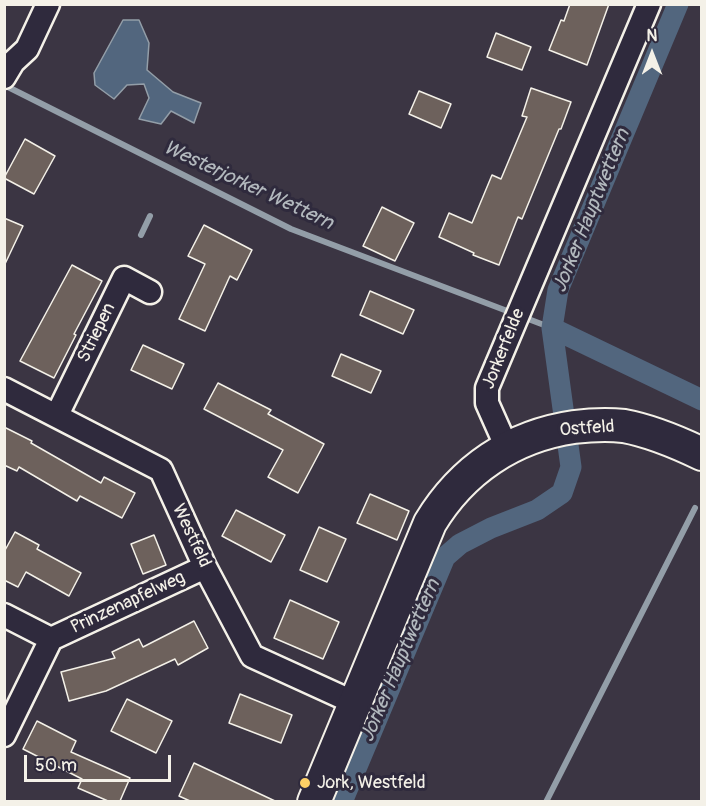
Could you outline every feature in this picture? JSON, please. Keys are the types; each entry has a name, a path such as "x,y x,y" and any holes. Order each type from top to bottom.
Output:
{"street":[{"path":"6,74 13,62 27,49 48,4"},
{"name":"Jorkerfelde","path":"507,448 487,403 487,388 649,4"},
{"name":"Striepen","path":"57,415 124,278 150,292"},
{"name":"Westfeld","path":"4,389 161,470 205,567 252,656 355,703"},
{"name":"Ostfeld","path":"507,448 546,433 588,425 612,425 643,431 679,443 702,454"},
{"path":"314,801 430,523 447,498 464,479 488,459 507,448"},
{"name":"Prinzenapfelweg","path":"4,735 51,639 205,567"},
{"name":"Prinzenapfelweg","path":"4,615 51,639"}],"water":[{"path":"123,20 139,20 149,43 147,70 173,92 201,103 194,123 171,111 161,124 139,119 149,98 144,84 127,85 114,99 95,85 94,73"}],"building":[{"path":"570,4 609,4 587,65 549,50"},
{"path":"496,33 531,47 522,70 487,57"},
{"path":"531,88 571,102 522,219 518,217 499,265 473,255 474,253 439,237 449,213 472,223 492,175 501,179 527,117 522,116"},
{"path":"419,91 451,104 441,128 409,114"},
{"path":"25,139 55,156 34,194 4,178"},
{"path":"382,207 414,223 395,261 363,246"},
{"path":"4,218 23,226 4,266"},
{"path":"204,225 252,250 237,280 230,276 205,331 179,319 205,264 188,256"},
{"path":"72,265 102,281 54,378 20,361"},
{"path":"370,291 414,310 403,334 360,315"},
{"path":"143,345 184,364 172,389 131,370"},
{"path":"341,354 381,371 371,393 332,376"},
{"path":"218,383 271,410 268,414 324,444 298,493 268,477 283,450 204,409"},
{"path":"4,427 32,441 31,443 101,483 104,477 135,493 122,518 80,496 77,501 19,467 17,471 4,465"},
{"path":"370,494 409,511 397,540 357,523"},
{"path":"236,510 285,535 271,562 222,536"},
{"path":"319,527 346,539 327,582 300,570"},
{"path":"15,532 39,545 37,549 81,573 69,596 26,572 18,587 4,580 4,552"},
{"path":"154,535 166,565 143,574 131,544"},
{"path":"290,600 339,622 323,659 274,638"},
{"path":"194,621 208,648 178,665 175,659 106,691 69,701 61,672 115,658 112,652 139,639 143,647"},
{"path":"240,694 292,715 281,743 229,723"},
{"path":"127,699 172,721 156,753 111,731"},
{"path":"37,721 76,741 71,752 130,778 120,801 108,801 78,788 82,779 23,749"},
{"path":"194,763 275,801 190,801 179,796"}],"waterway":[{"name":"Jorker Hauptwettern","path":"342,802 445,557 460,544 491,528 537,510 562,493 571,467 552,328 558,290 678,4"},
{"name":"Westerjorker Wettern","path":"4,85 291,229 552,328"},
{"path":"141,235 150,216"},
{"path":"552,328 702,400"},
{"path":"546,802 695,508"}],"place":[{"name":"Jork, Westfeld","path":"305,783"}]}
